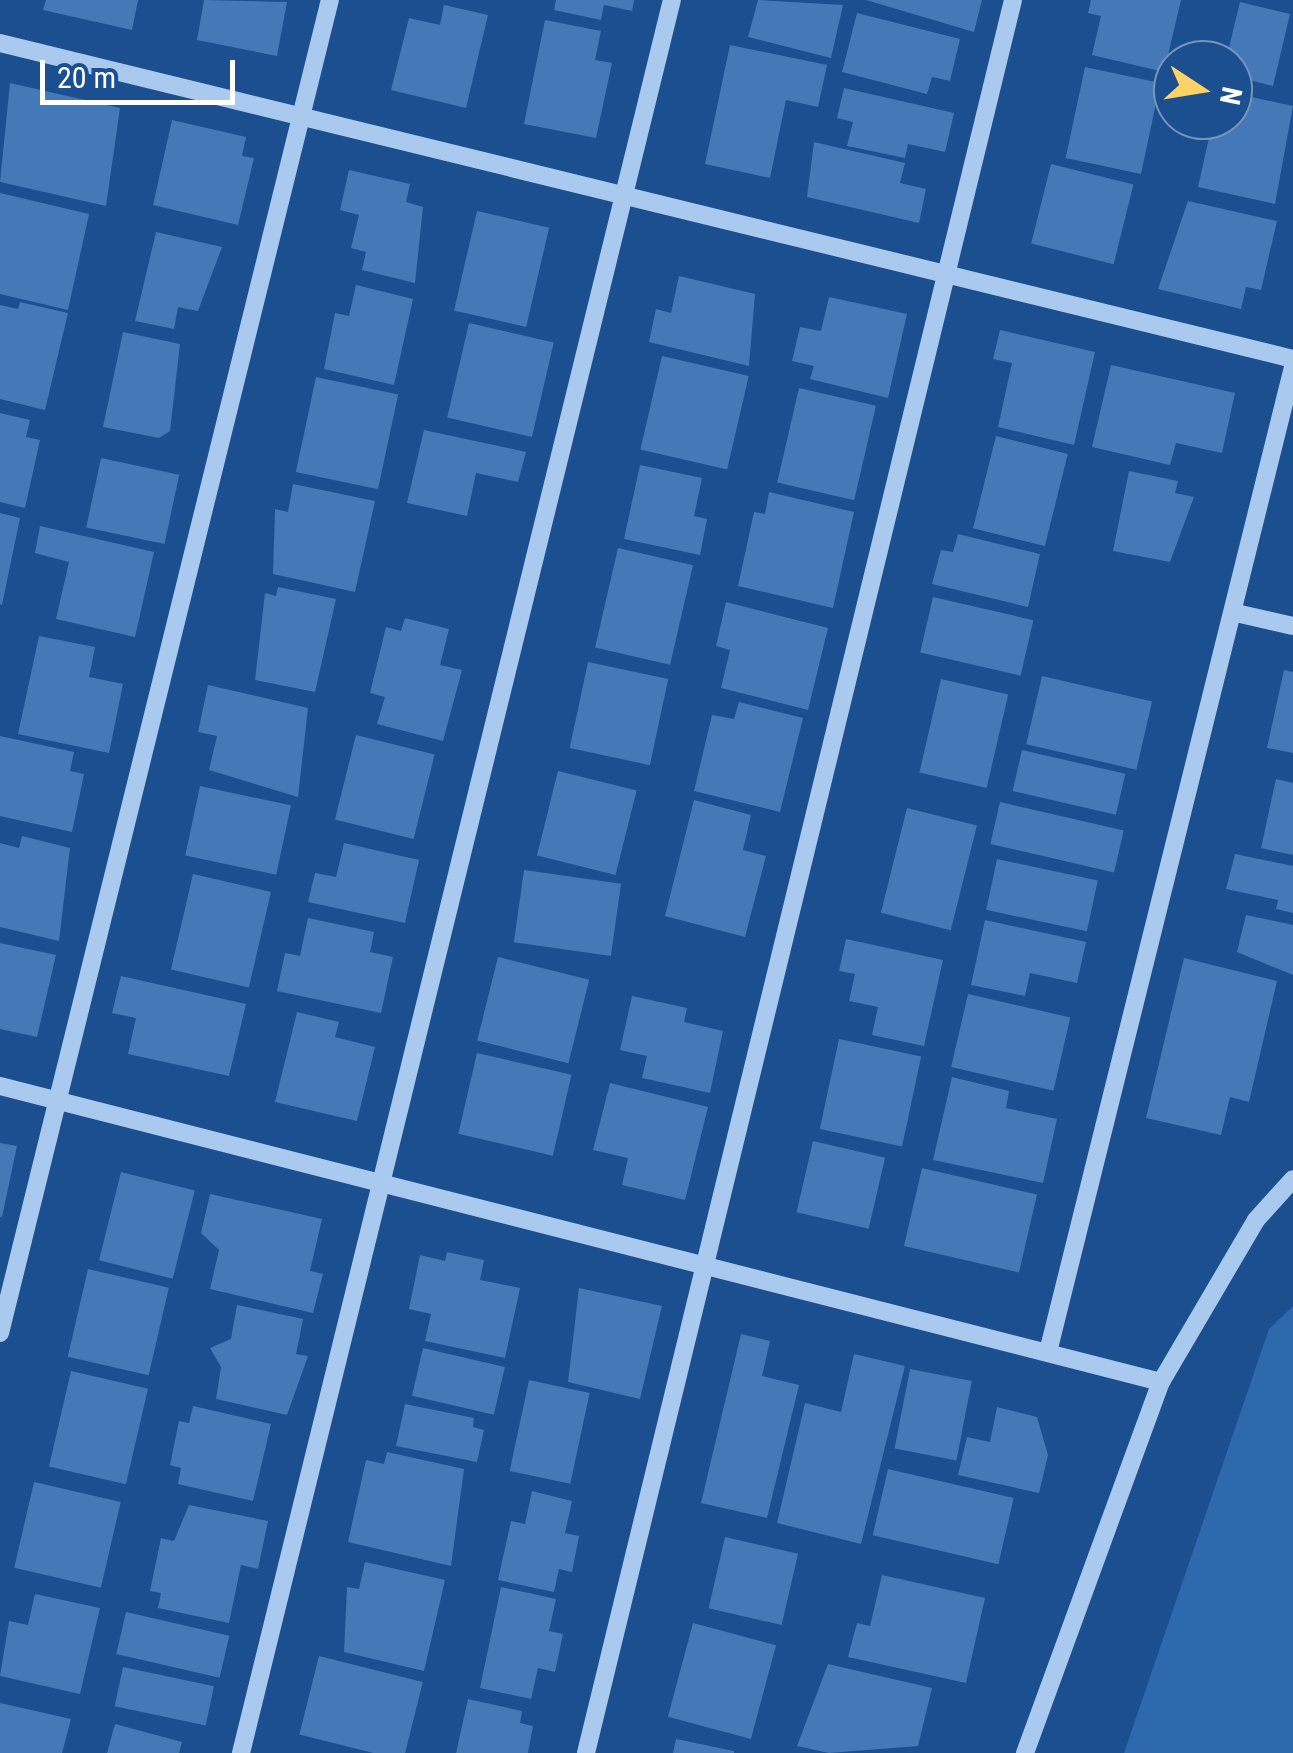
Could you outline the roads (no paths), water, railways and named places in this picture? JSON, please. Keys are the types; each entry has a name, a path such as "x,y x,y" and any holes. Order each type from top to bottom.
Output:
{"street":[{"path":"0,1333 330,0"},
{"path":"240,1753 672,0"},
{"path":"586,1753 1013,0"},
{"path":"0,43 304,111 1293,363 1236,613 1048,1352"},
{"path":"1236,613 1293,626"},
{"path":"0,1086 381,1179 704,1267 1161,1382"},
{"path":"1024,1753 1161,1382 1256,1220 1293,1180"}]}
